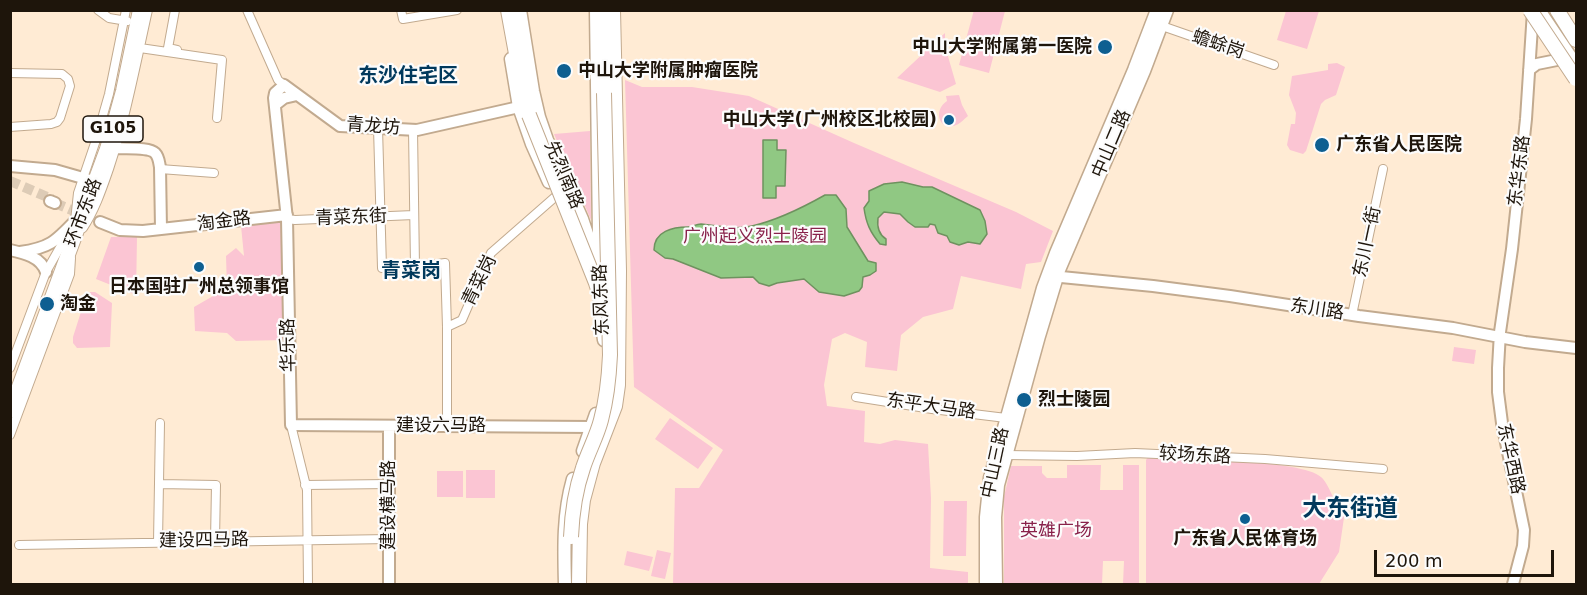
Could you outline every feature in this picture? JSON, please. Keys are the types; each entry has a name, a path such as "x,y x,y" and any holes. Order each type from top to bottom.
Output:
{"highway":[{"path":"506,10 523,92 524,111 596,283 614,332"},
{"path":"572,585 572,514 583,466 601,421 614,332 604,93 603,10"},
{"name":"东风东路","path":"586,585 586,531 592,491 598,465 618,417 623,393 624,367 618,271 613,10"},
{"path":"1557,10 1576,40"},
{"path":"1532,13 1560,59 1576,76"},
{"name":"环市东路","path":"10,411 18,374 75,221 86,179 110,121 131,15"},
{"name":"环市东路","path":"10,390 104,160 116,122 131,15"},
{"name":"东风东路","path":"579,585 580,524 583,500 593,463 613,414 618,393 614,332 618,271"}],"main road":[{"name":"先烈南路","path":"520,10 539,117 579,212 601,274 616,321 614,332"},
{"name":"东风东路","path":"565,585 564,533 567,505 576,469 600,402 604,373 600,311 596,10"},
{"name":"中山二路","path":"1052,276 1078,224 1149,47 1157,10"},
{"name":"中山二路","path":"1149,47 1162,26 1167,10"},
{"path":"1539,10 1576,65"},
{"path":"1550,10 1576,53"},
{"name":"先烈南路","path":"524,111 532,144 585,267 600,311"},
{"path":"565,219 569,222 576,219 579,212"},
{"name":"中山三路","path":"986,585 987,496 992,470 1006,418 1052,276"},
{"name":"中山三路","path":"996,585 998,485 1052,276"}],"street":[{"path":"98,10 109,18 131,15"},
{"path":"18,374 45,354 70,274 72,243 95,207 116,148 148,10"},
{"path":"175,10 168,48 191,52 195,56"},
{"name":"青龙坊","path":"247,10 278,81 339,126 413,129 524,111"},
{"path":"401,10 403,20 457,10"},
{"path":"1524,10 1532,13 1576,76"},
{"path":"1550,10 1576,47"},
{"path":"1562,10 1576,33"},
{"name":"东华东路","path":"1500,334 1526,119 1532,13"},
{"name":"蟾蜍岗","path":"1162,26 1274,65"},
{"path":"140,48 222,60 217,118"},
{"path":"1529,70 1537,64 1560,59 1576,89"},
{"path":"10,73 62,74 68,79 70,86 63,112 57,122 10,127"},
{"path":"275,105 275,93 284,85"},
{"path":"275,105 284,98 297,95"},
{"name":"华乐路","path":"275,105 287,217 291,425 307,490 308,585"},
{"path":"378,128 382,268 445,263 447,419"},
{"path":"413,129 415,267"},
{"path":"116,148 146,149 155,152 158,157 161,229"},
{"path":"10,165 47,169 86,179"},
{"path":"160,169 214,173"},
{"name":"东川一街","path":"1352,315 1383,169"},
{"name":"青菜岗","path":"447,327 462,320 491,253 555,196"},
{"name":"青菜东街","path":"287,217 295,220 414,215"},
{"name":"淘金路","path":"100,221 124,229 161,229 287,217"},
{"path":"15,251 49,245 75,221"},
{"path":"10,435 18,374 46,272 75,221"},
{"path":"15,251 41,262 46,272"},
{"name":"东川路","path":"1052,276 1219,294 1352,315 1576,342"},
{"name":"东川路","path":"1500,334 1525,342 1576,348"},
{"name":"东华西路","path":"1500,334 1498,381 1502,423 1524,531 1523,546 1513,585"},
{"name":"东平大马路","path":"856,397 1006,418"},
{"path":"592,427 608,420 613,414"},
{"path":"158,542 160,423"},
{"name":"建设六马路","path":"291,425 592,427"},
{"name":"建设横马路","path":"389,426 389,585"},
{"name":"较场东路","path":"1006,455 1077,456 1135,453 1265,459 1383,469"},
{"path":"159,484 216,485 215,541"},
{"path":"305,485 389,484"},
{"name":"建设四马路","path":"19,545 389,539"}],"green space":[{"path":"974,10 1005,11 989,73 959,65"},
{"path":"1286,11 1319,11 1307,49 1277,40"},
{"path":"945,33 945,46 956,84 940,92 897,78"},
{"path":"1337,63 1345,67 1336,95 1321,104 1306,151 1303,154 1290,150 1287,145 1291,124 1295,124 1296,113 1289,95 1292,76 1328,70 1328,64"},
{"name":"广州起义烈士陵园","path":"625,80 642,87 692,87 749,96 1016,212 1053,231 1041,262 1026,264 1021,289 961,276 953,309 923,317 901,335 897,371 865,367 867,342 845,333 832,339 824,385 827,406 865,411 864,442 880,444 895,440 928,444 931,498 930,568 968,572 968,584 673,584 675,488 699,488 723,450 634,387"},
{"path":"959,95 968,116 958,124 946,126 939,115 942,105 947,101 946,96"},
{"path":"590,131 591,220 554,134"},
{"path":"283,222 285,340 236,341 227,333 195,331 194,307 227,288 226,256 236,248 244,256 241,226"},
{"path":"111,237 137,237 136,295 96,279"},
{"path":"90,292 95,292 112,303 110,347 77,348 73,343 86,296"},
{"path":"1454,347 1476,350 1474,364 1452,361"},
{"path":"670,418 713,448 698,469 655,439"},
{"name":"广东省人民体育场","path":"1149,456 1267,463 1310,471 1321,477 1333,497 1347,497 1339,552 1319,584 1146,584 1146,460"},
{"name":"英雄广场","path":"1067,465 1101,465 1100,490 1123,490 1123,465 1139,465 1139,584 1123,584 1124,561 1103,561 1102,584 1004,584 1004,497 1011,466 1042,466 1042,473 1047,478 1067,478"},
{"path":"466,470 495,470 495,498 466,498"},
{"path":"437,471 463,471 463,497 437,497"},
{"path":"944,501 967,501 966,556 943,556"},
{"path":"657,550 671,553 665,579 651,576"},
{"path":"627,551 653,557 649,571 624,565"}],"shaded area":[{"path":"763,140 777,140 777,150 786,150 785,186 776,186 776,198 763,198"},
{"path":"902,182 932,187 980,210 987,234 980,244 968,242 959,245 950,242 947,236 938,233 935,225 915,227 900,214 884,212 878,218 878,224 880,232 886,239 886,245 880,244 869,227 865,213 864,208 869,201 869,191 884,184"},
{"path":"825,195 836,195 846,209 847,227 868,261 876,263 876,271 863,277 859,291 844,296 819,292 804,279 769,286 759,283 753,277 721,278 665,258 654,250 657,238 671,229 701,224 733,228 752,226 790,213"}],"tunnel":[{"path":"10,181 52,199"},
{"path":"55,203 100,222"}],"place":[{"name":"中山大学附属第一医院","path":"1105,47"},
{"name":"中山大学附属肿瘤医院","path":"564,71"},
{"name":"中山大学(广州校区北校园)","path":"949,120"},
{"name":"广东省人民医院","path":"1322,145"},
{"name":"日本国驻广州总领事馆","path":"199,267"},
{"name":"淘金","path":"47,304"},
{"name":"烈士陵园","path":"1024,400"},
{"name":"广东省人民体育场","path":"1245,519"}],"district":[{"name":"东沙住宅区","path":"408,77"},
{"name":"青菜岗","path":"411,272"},
{"name":"大东街道","path":"1350,510"}]}
